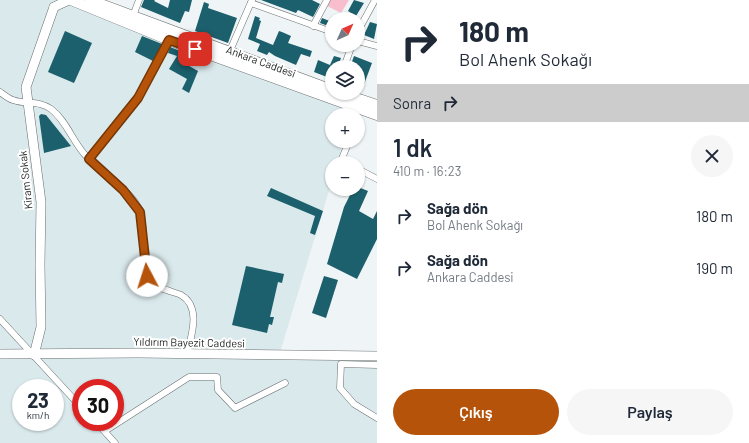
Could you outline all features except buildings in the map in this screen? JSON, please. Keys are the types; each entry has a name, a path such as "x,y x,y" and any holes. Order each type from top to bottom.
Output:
{"main road":[{"name":"Ankara Caddesi","path":"70,0 169,40 222,59 346,108"},
{"name":"Ankara Caddesi","path":"90,0 325,87"},
{"path":"362,100 377,105"},
{"name":"Ankara Caddesi","path":"365,114 377,116"}],"street":[{"path":"53,4 70,0"},
{"path":"133,16 140,0"},
{"path":"313,26 327,0"},
{"path":"365,18 375,0"},
{"path":"222,59 230,52 252,2 325,30"},
{"name":"Kiram Sokak","path":"34,355 41,327 41,202 26,87 53,4"},
{"path":"89,159 138,98 169,40"},
{"path":"365,43 377,46"},
{"path":"0,92 13,100 43,104 52,109 89,159 123,190 140,212 146,251 146,272 150,281 156,287 181,295 189,303 192,310 194,326 187,354"},
{"path":"365,173 377,179"},
{"path":"0,319 72,397"},
{"name":"Yıldırım Bayezit Caddesi","path":"0,354 377,356"},
{"path":"377,365 341,364 340,388 354,404 377,418"},
{"path":"124,418 189,377 217,378 218,390 235,408 285,383"},
{"path":"104,431 115,443"}],"shaded area":[{"path":"0,0 64,0 346,108 325,108 325,148 341,148 339,156 325,156 325,196 327,196 278,359 377,357 377,443 0,443"},
{"path":"330,0 349,0 342,12 327,6"}],"route":[{"path":"147,276 146,251 140,212 123,190 89,159 138,98 169,40 195,49"}]}
